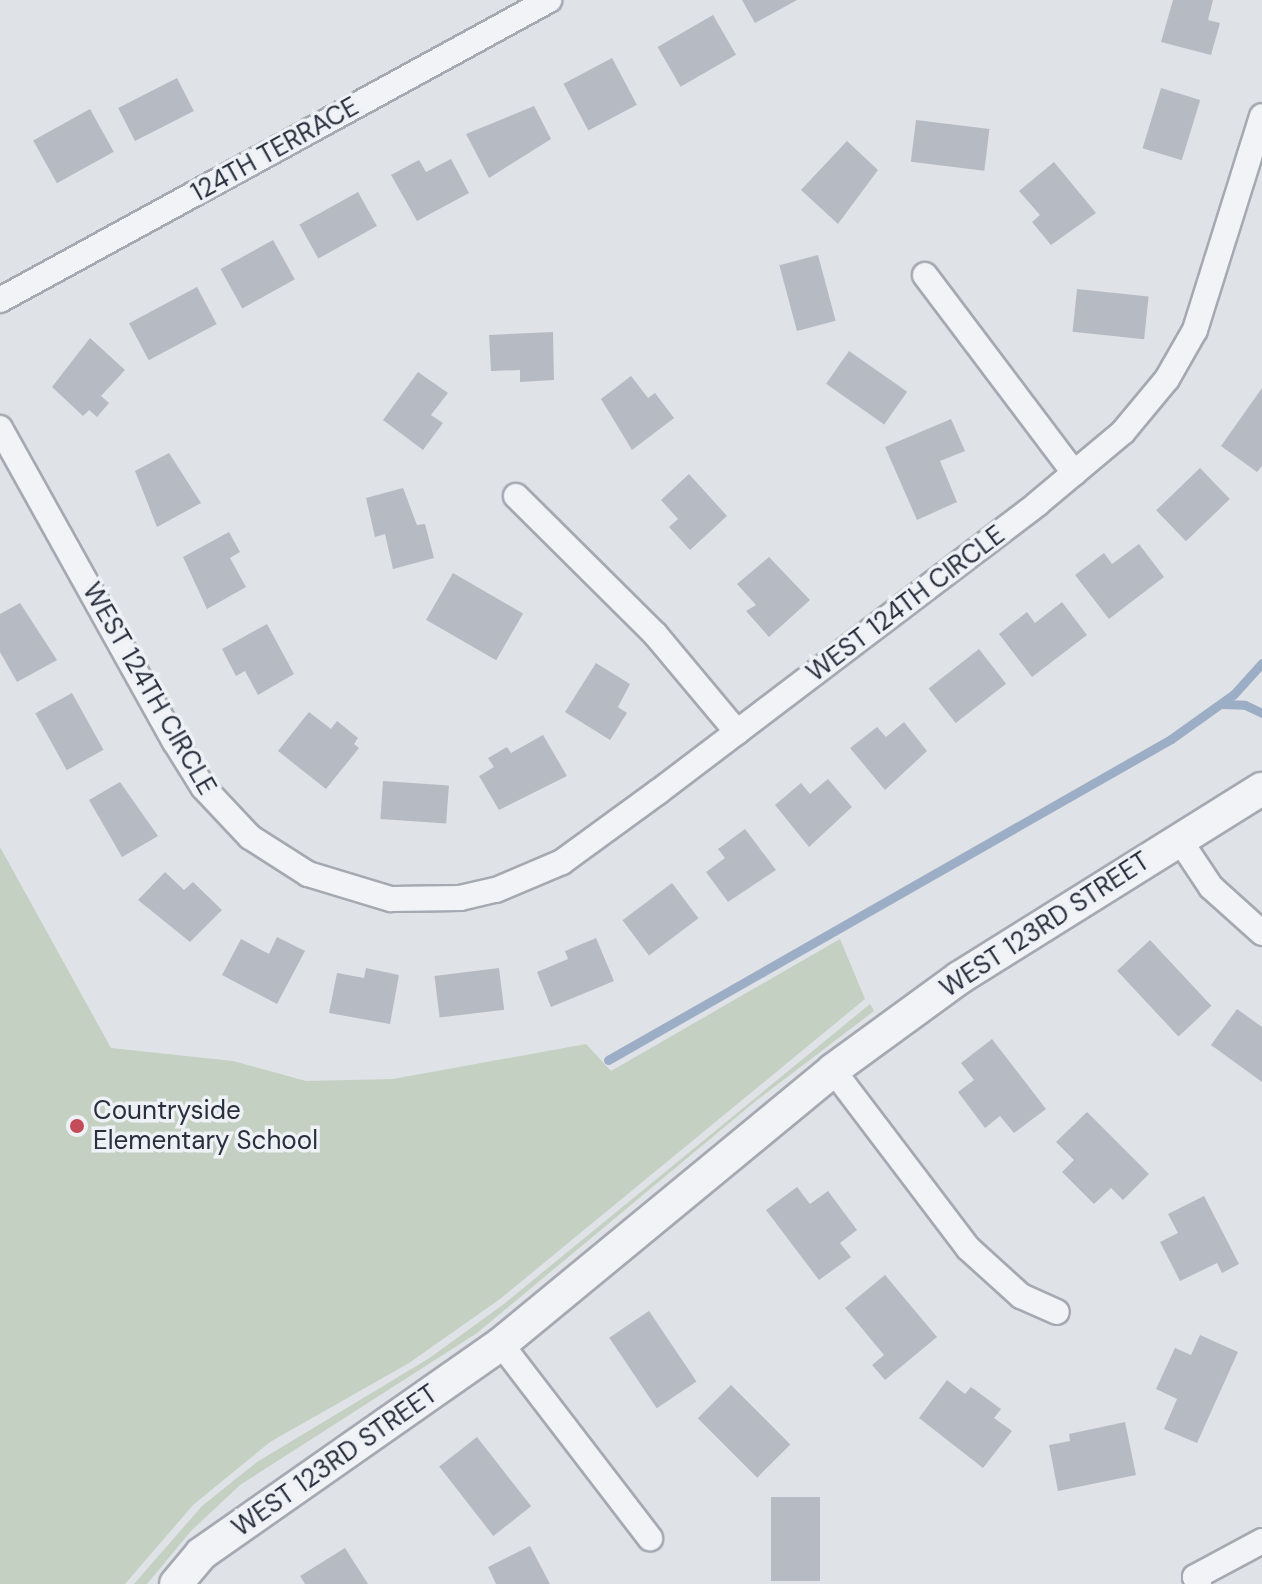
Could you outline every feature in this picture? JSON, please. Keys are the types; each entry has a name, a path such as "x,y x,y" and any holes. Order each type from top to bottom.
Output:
{"street":[{"name":"124TH TERRACE","path":"0,300 549,0"},
{"name":"WEST 124TH CIRCLE","path":"0,428 203,787 250,837 308,874 391,899 460,898 496,890 562,862 737,732 1074,473 1147,406 1195,330 1262,116"},
{"path":"925,275 1074,473"},
{"path":"516,496 655,634 737,732"},
{"name":"WEST 123RD STREET","path":"176,1584 201,1554 501,1344 833,1070 959,978 1262,789"},
{"path":"1179,839 1211,887 1262,933"},
{"path":"833,1070 968,1248 1021,1296 1057,1312"},
{"path":"501,1344 650,1538"},
{"path":"1199,1584 1195,1577 1262,1541"}],"green space":[{"path":"0,847 111,1048 233,1061 306,1081 393,1079 586,1044 611,1071 840,939 865,999 500,1299 409,1363 270,1442 193,1505 125,1584 0,1584"},
{"path":"870,1004 874,1011 757,1100 477,1333 240,1485 191,1531 147,1584 134,1584 202,1506 257,1462 428,1359 504,1304"}],"building":[{"path":"742,0 797,0 755,23"},
{"path":"1173,0 1213,0 1208,20 1220,23 1211,55 1161,42"},
{"path":"713,15 736,55 681,87 658,47"},
{"path":"612,58 637,105 588,131 563,84"},
{"path":"177,78 194,111 135,141 118,108"},
{"path":"1161,88 1200,100 1182,160 1143,148"},
{"path":"534,106 551,139 489,178 466,134"},
{"path":"90,109 114,152 57,183 33,141"},
{"path":"916,120 989,129 984,171 911,162"},
{"path":"847,141 878,170 838,224 801,190"},
{"path":"451,159 469,193 417,221 391,175 419,160 426,172"},
{"path":"1054,162 1096,213 1051,245 1032,222 1040,215 1019,191"},
{"path":"358,192 377,226 318,259 299,224"},
{"path":"273,240 295,279 242,308 221,269"},
{"path":"818,255 836,321 797,331 779,265"},
{"path":"197,287 217,324 149,360 129,323"},
{"path":"1077,289 1149,297 1144,339 1073,332"},
{"path":"553,332 554,380 520,382 520,370 491,371 489,335"},
{"path":"90,338 125,370 101,396 109,403 97,417 89,410 83,416 52,387"},
{"path":"849,351 907,392 884,424 826,384"},
{"path":"418,372 448,393 431,415 443,423 423,450 383,420"},
{"path":"631,376 648,398 655,393 674,418 632,450 601,399"},
{"path":"1262,388 1262,466 1257,472 1221,446"},
{"path":"951,419 965,451 940,461 957,502 917,520 885,447"},
{"path":"169,453 201,503 157,527 135,471"},
{"path":"1200,468 1230,499 1186,541 1156,510"},
{"path":"689,474 727,516 690,550 669,527 678,519 661,500"},
{"path":"403,488 417,525 425,524 434,558 393,569 385,534 375,537 366,498"},
{"path":"229,532 240,552 230,558 246,587 207,609 183,557"},
{"path":"1139,544 1164,577 1109,619 1075,575 1104,553 1112,564"},
{"path":"769,557 810,600 769,637 746,611 756,605 737,584"},
{"path":"453,573 523,614 496,660 426,620"},
{"path":"1062,602 1087,635 1032,677 999,634 1027,612 1035,623"},
{"path":"20,603 57,660 17,682 0,652 0,614"},
{"path":"267,624 294,674 258,695 245,671 236,676 222,649"},
{"path":"979,649 1006,684 956,723 929,688"},
{"path":"596,663 630,684 618,707 627,713 610,740 565,712"},
{"path":"72,693 104,750 67,770 35,713"},
{"path":"309,712 331,729 337,721 358,738 354,744 359,748 326,789 278,751"},
{"path":"904,722 927,751 885,790 850,748 877,727 886,737"},
{"path":"543,735 567,776 499,810 479,776 494,767 488,758 507,747 511,753"},
{"path":"828,779 852,807 809,847 775,805 801,783 810,794"},
{"path":"383,781 449,786 446,824 380,819"},
{"path":"120,782 158,836 122,857 89,800"},
{"path":"745,829 776,870 728,902 706,872 725,858 718,849"},
{"path":"165,872 184,890 193,882 222,910 190,942 138,900"},
{"path":"672,883 698,918 649,955 622,920"},
{"path":"277,937 305,951 277,1004 222,975 241,939 269,954"},
{"path":"596,938 614,981 551,1007 537,972 568,959 565,951"},
{"path":"1150,940 1211,1006 1178,1037 1117,971"},
{"path":"366,968 399,975 390,1024 329,1013 337,973 364,978"},
{"path":"499,968 504,1010 440,1018 434,976"},
{"path":"1237,1009 1262,1027 1262,1082 1211,1045"},
{"path":"992,1039 1046,1109 1014,1133 1000,1116 985,1128 958,1092 974,1080 961,1063"},
{"path":"1087,1112 1149,1174 1123,1200 1111,1188 1094,1204 1062,1172 1074,1160 1056,1142"},
{"path":"797,1187 810,1204 828,1191 857,1230 840,1243 851,1257 819,1280 766,1210"},
{"path":"1204,1196 1239,1264 1222,1273 1217,1263 1180,1281 1160,1242 1178,1233 1168,1214"},
{"path":"885,1275 937,1337 885,1380 872,1365 884,1355 845,1308"},
{"path":"649,1311 697,1381 657,1408 609,1338"},
{"path":"1200,1335 1238,1352 1197,1443 1164,1429 1177,1399 1156,1389 1175,1348 1191,1355"},
{"path":"947,1380 965,1394 971,1387 1001,1409 994,1418 1012,1431 983,1468 919,1418"},
{"path":"731,1385 790,1444 757,1478 698,1418"},
{"path":"1125,1422 1136,1475 1058,1491 1049,1445 1070,1441 1069,1434"},
{"path":"477,1437 531,1506 493,1536 439,1467"},
{"path":"771,1497 820,1497 820,1581 771,1581"},
{"path":"530,1546 550,1584 496,1584 488,1567"},
{"path":"345,1548 368,1584 305,1584 300,1576"}],"waterway":[{"path":"608,1060 1171,739 1234,694 1262,663"},
{"path":"1222,704 1245,705 1262,713"}],"place":[{"name":"Countryside Elementary School","path":"77,1126"}]}
